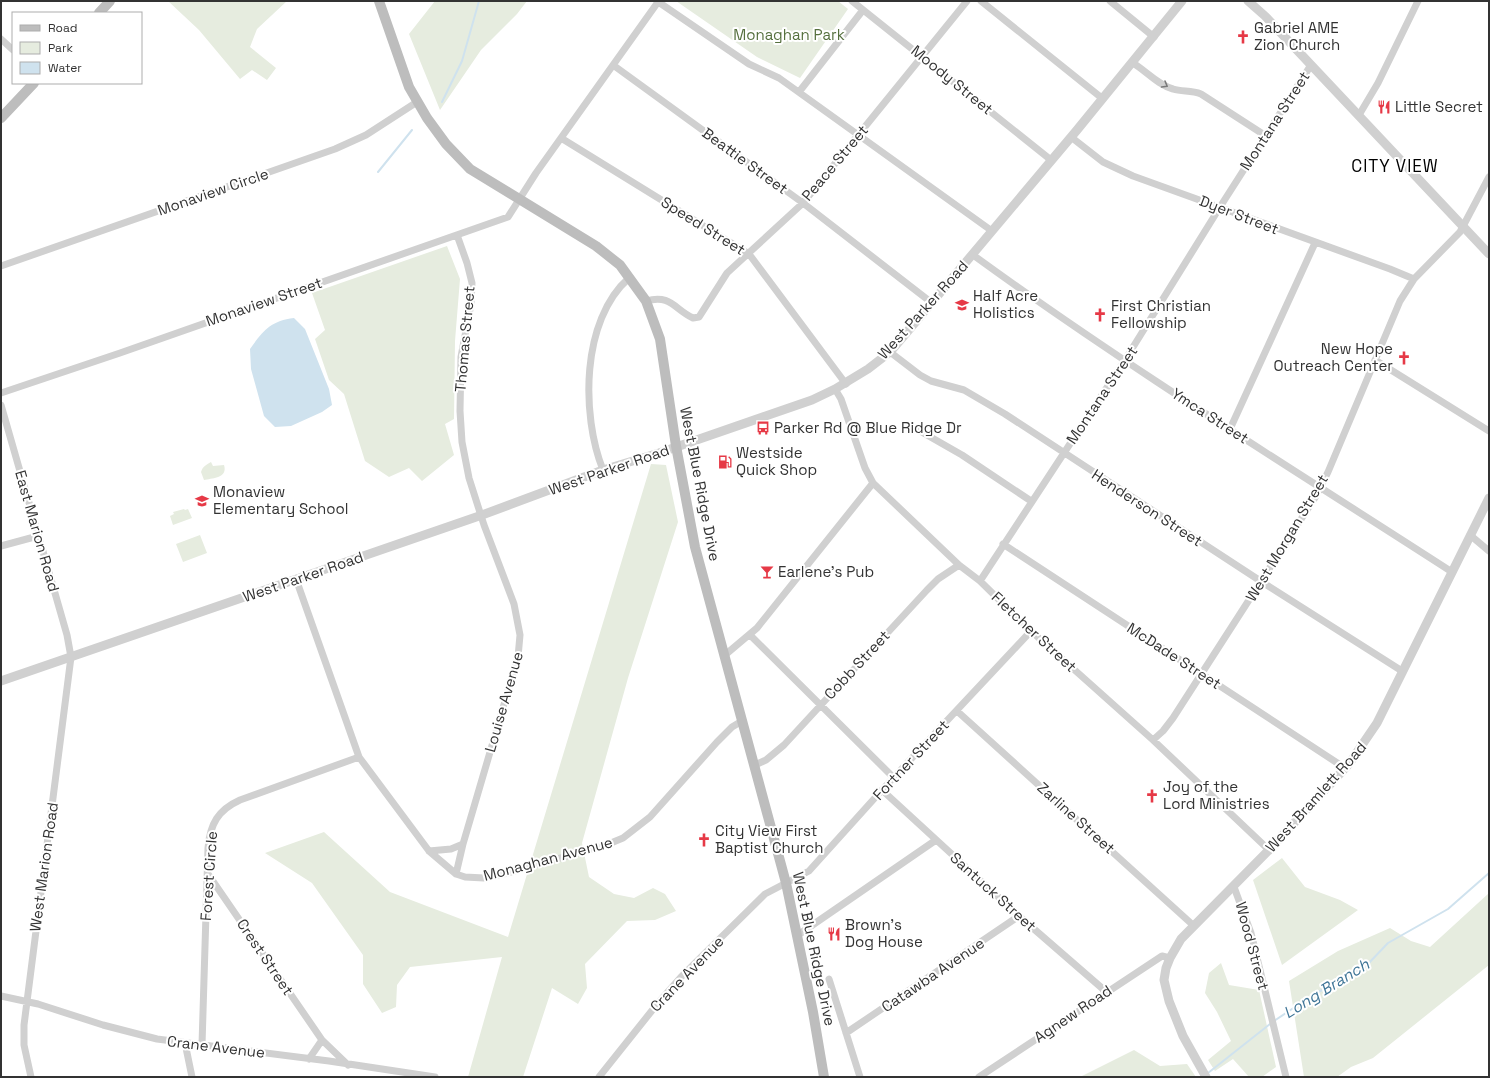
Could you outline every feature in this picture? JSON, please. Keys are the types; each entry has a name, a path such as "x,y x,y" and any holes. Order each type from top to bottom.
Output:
{"main road":[{"path":"100,12 110,1"},
{"name":"West Blue Ridge Drive","path":"379,1 400,66 417,102 436,131 458,157 470,169 596,246 620,265 646,301 660,339 676,446 695,547 742,721 756,765 786,883 798,935 824,1077"},
{"path":"1,118 33,84"}],"street":[{"name":"Moody Street","path":"852,1 1051,160"},
{"name":"Peace Street","path":"646,301 658,298 664,300 689,316 696,318 702,313 727,273 803,203 968,1"},
{"path":"981,1 1103,99"},
{"path":"1110,1 1154,37"},
{"name":"West Parker Road","path":"1,681 482,516 603,470 812,400 846,384 890,352 1133,63 1182,1"},
{"path":"1248,1 1265,16 1464,225 1489,254"},
{"path":"1359,115 1378,82 1418,1"},
{"path":"518,199 658,2 749,64 778,78 799,92 992,231"},
{"path":"799,92 863,10"},
{"path":"1,39 12,49"},
{"path":"1133,63 1165,86 1175,90 1193,91 1201,94 1266,136"},
{"name":"Beattie Street","path":"613,65 803,203 932,303"},
{"name":"Montana Street","path":"980,581 1031,501 1125,360 1220,207 1311,65"},
{"name":"Monaview Circle","path":"1,266 335,149 366,135 417,102"},
{"name":"Dyer Street","path":"1071,137 1103,162 1122,172 1414,279"},
{"name":"Speed Street","path":"561,138 749,254 846,384"},
{"name":"West Morgan Street","path":"1153,740 1163,731 1173,718 1262,582 1321,487 1400,301 1414,279 1454,240 1464,225 1489,177"},
{"name":"Monaview Street","path":"1,393 120,354 508,217 518,199"},
{"name":"Thomas Street","path":"457,235 472,283 461,357 460,411 462,442 470,478 482,516"},
{"path":"1230,429 1315,243"},
{"name":"Ymca Street","path":"973,254 1013,284 1125,360 1452,572"},
{"path":"603,470 590,419 588,400 591,363 598,330 609,302 618,288 629,278"},
{"name":"Henderson Street","path":"890,352 920,375 973,394 1402,671"},
{"path":"1375,360 1489,431"},
{"name":"Fletcher Street","path":"836,389 841,399 865,468 873,483 959,565 980,581 1032,631 1153,740 1269,850"},
{"name":"East Marion Road","path":"1,405 67,635 71,657"},
{"path":"920,431 962,455 1031,501"},
{"path":"724,655 750,635 873,483"},
{"name":"West Bramlett Road","path":"1206,1077 1184,1036 1166,992 1164,980 1166,968 1174,948 1234,887 1345,768 1371,734 1489,498"},
{"name":"Louise Avenue","path":"456,874 463,844 511,681 520,644 519,625 514,604 482,516"},
{"path":"1470,535 1489,551"},
{"path":"1,546 38,536"},
{"name":"McDade Street","path":"1003,544 1345,768"},
{"name":"Cobb Street","path":"756,765 766,760 784,745 927,590 938,579 959,565"},
{"name":"Monaghan Avenue","path":"296,580 359,757 429,851 456,874 465,878 484,878 606,845 623,838 650,817 712,747 732,727 742,721"},
{"name":"Fortner Street","path":"786,883 809,871 882,790 1032,631"},
{"path":"750,635 894,778"},
{"name":"West Marion Road","path":"31,1077 24,1045 26,1002 71,657"},
{"name":"Zarline Street","path":"957,711 1194,926"},
{"name":"Forest Circle","path":"202,1045 208,848 211,829 215,820 224,809 240,800 359,757"},
{"name":"Santuck Street","path":"882,790 1019,916 1103,989 1104,992"},
{"path":"798,935 936,840"},
{"path":"429,851 451,849 463,844"},
{"name":"Crest Street","path":"208,874 322,1040 348,1065"},
{"name":"Crane Avenue","path":"598,1077 681,977 757,901 765,894 786,883"},
{"name":"Wood Street","path":"1234,887 1251,933 1286,1077"},
{"name":"Catawba Avenue","path":"846,1033 1019,916"},
{"name":"Agnew Road","path":"979,1077 1104,992 1162,956 1170,958"},
{"path":"829,979 860,1077"},
{"name":"Crane Avenue","path":"1,996 132,1033 185,1043 309,1059 401,1074 435,1077"},
{"path":"309,1059 322,1040"},
{"path":"185,1043 192,1077"}],"green space":[{"path":"168,1 287,1 257,29 250,47 276,68 267,80 252,70 240,79 199,30"},
{"path":"435,1 527,1 517,14 481,50 440,110 409,34"},
{"name":"Monaghan Park","path":"676,1 838,1 848,9 800,78 757,57"},
{"path":"447,246 460,279 455,341 454,419 445,424 454,455 422,481 409,468 389,477 365,461 344,394 329,380 315,339 325,330 312,293"},
{"path":"211,462 213,466 224,465 224,473 219,477 204,480 201,472 206,465"},
{"path":"651,464 666,465 678,522 628,678 582,843 589,877 614,894 634,898 653,888 665,894 676,911 655,920 627,921 585,964 587,988 578,1004 552,988 523,1077 468,1077 502,957 410,967 397,985 396,1007 382,1013 363,984 363,955 312,883 265,853 324,832 390,892 508,937"},
{"path":"188,509 192,518 173,525 170,516 174,514 173,512"},
{"path":"200,535 207,553 183,562 176,544"},
{"path":"1282,858 1305,887 1340,900 1358,910 1282,965 1253,880"},
{"path":"1489,893 1489,965 1373,1058 1351,1067 1337,1077 1304,1077 1289,981 1338,951 1390,928 1411,941 1430,947"},
{"path":"1221,963 1229,985 1259,990 1276,1067 1262,1077 1249,1077 1233,1059 1215,1071 1208,1060 1231,1041 1217,1012 1205,993 1209,973"},
{"path":"1134,1050 1160,1066 1187,1064 1196,1077 1080,1077"}],"water":[{"path":"294,318 305,329 329,389 332,405 322,412 291,426 275,427 264,416 251,369 250,349 263,332 273,324 286,319"}],"waterway":[{"path":"442,102 462,61 479,1"},
{"path":"378,172 412,130"},
{"name":"Long Branch","path":"1274,1021 1313,995 1366,966 1388,943 1448,909 1489,873"},
{"name":"Long Branch","path":"1208,1073 1270,1024"}],"place":[{"name":"Gabriel AME Zion Church","path":"1243,37"},
{"name":"Little Secret","path":"1384,107"},
{"name":"Half Acre Holistics","path":"962,305"},
{"name":"First Christian Fellowship","path":"1100,315"},
{"name":"New Hope Outreach Center","path":"1404,358"},
{"name":"Parker Rd @ Blue Ridge Dr","path":"763,428"},
{"name":"Westside Quick Shop","path":"725,462"},
{"name":"Monaview Elementary School","path":"202,501"},
{"name":"Earlene's Pub","path":"767,572"},
{"name":"Joy of the Lord Ministries","path":"1152,796"},
{"name":"City View First Baptist Church","path":"704,840"},
{"name":"Brown's Dog House","path":"834,934"}],"district":[{"name":"CITY VIEW","path":"1395,166"}]}
